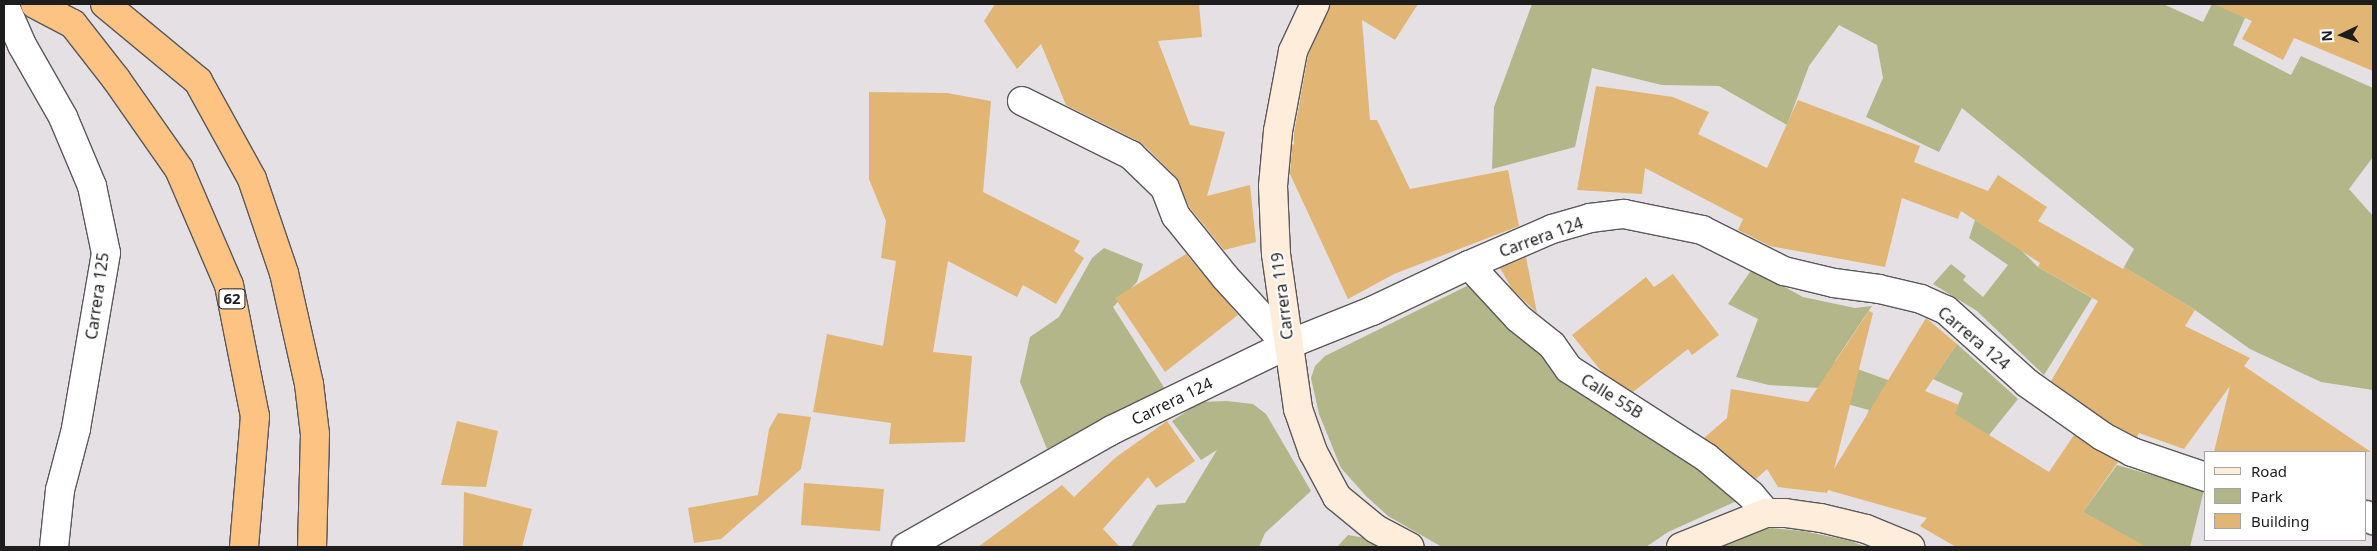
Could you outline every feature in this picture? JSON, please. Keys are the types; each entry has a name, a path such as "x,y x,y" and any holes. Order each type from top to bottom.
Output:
{"highway":[{"name":"62","path":"35,4 73,24 116,79 179,169 229,285 255,416 244,547"},
{"path":"105,4 198,81 252,179 284,273 309,384 315,434 312,547"}],"street":[{"name":"Carrera 125","path":"4,4 22,45 63,117 92,186 106,253 76,429 60,490 54,547"},
{"name":"Carrera 119","path":"1315,4 1293,51 1278,131 1273,186 1276,254 1287,345 1298,408 1313,452 1337,497 1376,529 1410,547"},
{"path":"1022,101 1131,155 1165,188 1176,216 1225,277 1287,345"},
{"name":"Carrera 124","path":"906,547 1112,430 1287,345 1372,311 1552,229 1590,218 1624,214 1702,230 1784,271 1834,284 1879,289 1921,299 1946,310 2026,382 2102,436 2132,452 2204,476"},
{"name":"Calle 55B","path":"1470,265 1518,318 1552,345 1569,369 1707,458 1751,495 1766,514"},
{"path":"1681,547 1766,514 1785,513 1821,518 1866,529 1910,547"}],"green space":[{"path":"1532,4 2163,4 2203,22 2212,4 2223,4 2245,18 2233,45 2291,75 2301,56 2373,88 2373,157 2349,189 2373,216 2373,390 2321,382 2250,349 2195,310 2124,267 2134,249 1962,108 1939,152 1866,117 1883,78 1877,45 1839,25 1809,66 1787,125 1719,86 1662,85 1592,68 1575,147 1492,169 1494,107"},
{"path":"1975,220 2020,249 2038,267 2092,298 2044,375 1977,311 1933,284 1951,264 1966,276 1963,280 1983,297 2008,265 1969,238"},
{"path":"1104,248 1143,264 1137,282 1113,307 1165,389 1099,420 1047,449 1020,382 1030,337 1059,317 1092,258"},
{"path":"1752,269 1803,297 1855,308 1872,306 1835,361 1888,380 1917,403 1856,442 1869,410 1836,401 1835,389 1769,385 1736,377 1758,319 1728,304"},
{"path":"1471,284 1739,500 1668,532 1646,547 1442,547 1388,516 1366,496 1341,468 1319,414 1311,378 1315,366 1325,356"},
{"path":"1957,344 2018,399 1989,435 1974,459 1933,464 1963,393 1933,379"},
{"path":"1227,401 1253,404 1266,414 1311,491 1265,533 1259,547 1131,547 1157,505 1185,503 1217,450 1201,460 1172,421 1200,402"},
{"path":"2117,465 2204,490 2190,547 2112,547 2122,534 2083,512"},
{"path":"1771,528 1803,531 1851,541 1866,547 1710,547 1732,538"},
{"path":"1348,535 1365,538 1379,547 1337,547"}],"building":[{"path":"995,4 1199,4 1202,37 1158,41 1190,125 1225,132 1207,196 1250,185 1256,242 1224,250 1190,208 1176,177 1147,148 1138,141 1066,105 1041,44 1017,69 984,21"},
{"path":"1330,4 1418,4 1395,40 1362,20 1370,120 1377,120 1410,189 1508,170 1519,226 1394,274 1348,299 1290,174 1292,144 1294,145 1294,133 1308,56"},
{"path":"2213,4 2373,4 2373,71 2294,38 2283,60 2242,39 2252,21"},
{"path":"1596,86 1673,97 1709,112 1698,134 1767,168 1798,100 1920,146 1914,162 1988,191 1998,175 2047,207 2038,221 2123,269 2124,267 2195,310 2185,326 2250,358 2244,366 2371,452 2214,451 2230,386 2184,449 2139,433 2137,437 2110,423 2051,381 2098,301 2038,267 2040,263 1961,211 1958,219 1902,198 1885,267 1770,246 1738,230 1743,219 1645,168 1642,194 1577,190"},
{"path":"869,92 947,93 991,101 983,192 1080,241 1074,251 1084,258 1056,304 1023,285 1017,297 948,261 933,352 972,356 965,442 889,444 891,423 813,412 827,334 883,346 896,261 881,258 886,221 869,179"},
{"path":"1186,254 1238,315 1165,372 1115,298"},
{"path":"1526,257 1537,313 1512,289 1500,268"},
{"path":"1673,274 1719,335 1692,355 1688,349 1633,392 1602,372 1572,335 1646,277 1654,287"},
{"path":"1869,311 1873,313 1834,469 1926,318 1957,344 1925,391 1959,405 1955,414 2049,472 2074,435 2118,462 2083,512 2147,547 1956,547 1920,526 1927,518 1828,490 1827,493 1778,487 1767,469 1756,479 1704,438 1727,418 1731,389 1808,402"},
{"path":"778,413 811,417 801,469 721,539 694,543 688,508 758,495 769,429"},
{"path":"457,421 498,431 486,487 441,485"},
{"path":"1167,421 1195,461 1156,488 1148,477 1103,529 1120,547 978,547 1062,485 1074,497 1115,458"},
{"path":"804,483 884,489 880,531 801,525"},
{"path":"464,492 532,509 522,547 463,547"}]}
